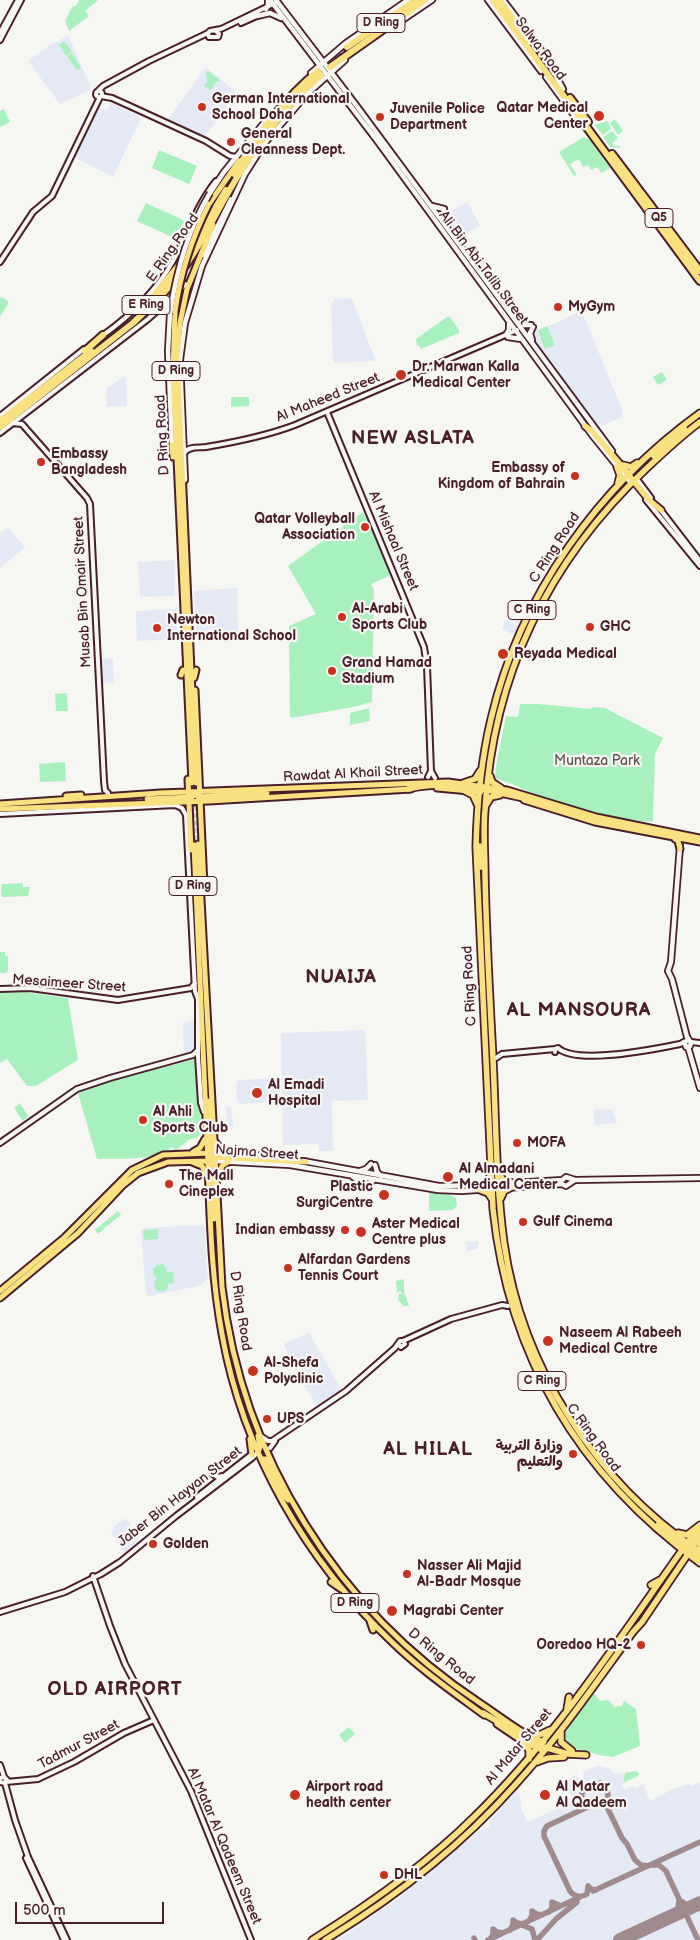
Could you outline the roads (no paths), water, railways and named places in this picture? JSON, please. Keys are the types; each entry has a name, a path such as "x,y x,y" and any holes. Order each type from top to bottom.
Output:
{"highway":[{"name":"D Ring","path":"347,47 416,0"},
{"name":"D Ring Road","path":"252,145 287,102 323,70 425,0"},
{"name":"Salwa Road","path":"493,0 700,271"},
{"name":"Salwa Road","path":"499,0 627,183 700,281"},
{"name":"D Ring Road","path":"216,215 237,178 264,137 323,70"},
{"path":"560,88 565,104"},
{"name":"E Ring Road","path":"0,427 127,323 147,304 172,276 195,243 252,145"},
{"path":"645,194 647,202"},
{"name":"E Ring Road","path":"0,421 130,326 160,297 190,259 216,215"},
{"path":"50,385 103,335"},
{"path":"50,385 92,361"},
{"name":"C Ring Road","path":"496,1169 489,1132 488,1094 491,1020 485,901 487,871 484,850 483,762 487,736 497,697 506,669 527,618 558,563 623,491 645,458 676,430 697,418 700,413"},
{"path":"691,429 697,418"},
{"path":"573,546 596,516 631,478 697,418"},
{"name":"C Ring Road","path":"700,422 645,469 616,488 594,511 542,602 539,613 518,655 504,696 489,769 478,810 476,835 485,1029 489,1039 494,1075 496,1169 493,1202 496,1234 504,1278 514,1314 533,1367 554,1405 592,1460 632,1506 665,1536 686,1549 700,1552"},
{"path":"585,426 594,433 649,500 660,510"},
{"path":"606,491 616,488 620,477 620,466 633,466 645,458"},
{"path":"623,491 630,488 640,488 641,477 645,469"},
{"path":"602,513 611,507"},
{"path":"585,518 594,511"},
{"path":"571,536 573,546"},
{"path":"573,546 585,540"},
{"path":"539,613 534,610 558,563"},
{"path":"538,589 548,580"},
{"path":"504,696 512,663 529,621 527,618"},
{"path":"513,641 519,637"},
{"path":"518,655 527,644"},
{"path":"506,659 506,669"},
{"path":"485,901 481,856 483,789 500,688"},
{"path":"490,709 497,697"},
{"path":"486,726 487,736"},
{"path":"478,810 474,795 462,786 476,777 483,762"},
{"path":"485,809 491,797 501,792 491,781 489,769"},
{"path":"408,789 437,785 483,789 535,799"},
{"path":"472,847 476,835"},
{"path":"484,850 488,856"},
{"path":"473,874 478,880"},
{"path":"476,946 480,929"},
{"path":"481,939 484,949 488,1018 491,1020"},
{"path":"477,956 482,967"},
{"path":"488,977 493,990"},
{"path":"490,1010 494,999"},
{"path":"485,1029 489,1032 490,1062 494,1085"},
{"path":"482,1051 489,1039 498,1054 494,1075"},
{"path":"488,1094 492,1115 495,1188 501,1244 505,1265 511,1280"},
{"path":"485,1124 489,1132"},
{"path":"493,1202 488,1193 481,1187 496,1169 501,1150"},
{"path":"496,1169 503,1180 512,1186 504,1192 500,1205"},
{"name":"C Ring Road","path":"495,1188 500,1205 504,1243 511,1280 522,1318 556,1395 578,1431 600,1460 633,1496 672,1532 700,1563"},
{"path":"503,1287 504,1278"},
{"path":"514,1314 520,1321 542,1375 546,1376"},
{"path":"542,1383 546,1383 577,1435 594,1450"},
{"path":"556,1395 566,1405"},
{"path":"554,1405 556,1416"},
{"path":"574,1419 578,1431"},
{"path":"592,1460 594,1471"},
{"path":"607,1479 613,1482 656,1524 686,1549 700,1557"},
{"path":"672,1532 687,1535 700,1526"},
{"path":"633,1632 700,1530"},
{"path":"665,1536 675,1549 672,1565"},
{"path":"700,1541 700,1546"},
{"name":"Al Matar Street","path":"325,1940 387,1899 423,1872 492,1808 530,1768 555,1726 601,1666 672,1565 686,1549"},
{"name":"Al Matar Street","path":"312,1940 373,1900 451,1839 498,1793 529,1759 562,1730 645,1618 674,1574 686,1549"},
{"path":"674,1574 688,1562 700,1563"},
{"path":"651,1585 662,1579"},
{"path":"640,1600 642,1609"},
{"path":"613,1668 615,1656"},
{"path":"591,1668 601,1666"},
{"path":"492,1808 543,1747 575,1705 594,1675"},
{"path":"567,1710 569,1697"},
{"path":"482,1713 543,1747 568,1754 586,1755"},
{"path":"528,1734 542,1735 555,1726"},
{"path":"562,1730 561,1742 572,1751"},
{"path":"522,1741 529,1750 529,1759"},
{"path":"530,1768 543,1759 564,1757"},
{"path":"490,1794 498,1793"},
{"path":"458,1840 472,1834"},
{"path":"434,1848 451,1839"},
{"path":"395,1880 408,1874"},
{"path":"373,1900 380,1890"},
{"path":"333,1927 339,1918"}],"main road":[{"path":"266,9 269,0 276,4 305,34 323,70"},
{"name":"D Ring Road","path":"185,480 180,360 184,329 202,266 245,174 270,135 318,83 323,70 333,54 408,0"},
{"name":"D Ring Road","path":"172,445 168,360 177,273 186,244 210,193 224,172 279,106 323,70 340,64 432,0"},
{"name":"Salwa Road","path":"488,0 612,166 627,183"},
{"name":"Salwa Road","path":"504,0 544,54 560,88"},
{"path":"276,4 286,22 323,70"},
{"path":"257,16 265,13 274,14 286,22"},
{"path":"314,52 323,56 333,54"},
{"path":"340,64 336,74 342,87"},
{"name":"Ali Bin Abi Talib Street","path":"323,70 509,322 548,365 620,466"},
{"name":"Ali Bin Abi Talib Street","path":"323,70 342,87 443,222 515,321 522,340 585,426 631,478"},
{"path":"318,83 327,81 336,87"},
{"path":"371,125 379,130"},
{"path":"362,126 378,142"},
{"path":"386,140 389,149"},
{"name":"D Ring Road","path":"193,783 178,500 172,361 172,313 188,255 209,204 252,145"},
{"path":"395,167 402,172 432,212 438,216"},
{"path":"400,175 401,181"},
{"path":"406,188 413,192"},
{"path":"431,206 444,210 443,222"},
{"name":"D Ring Road","path":"186,624 184,512 177,402 178,339 190,279 216,215"},
{"path":"439,228 442,226 466,259 474,265"},
{"path":"448,240 450,247"},
{"path":"456,256 462,259"},
{"path":"469,269 482,282 550,373 562,386"},
{"path":"515,321 532,326 530,337 548,365"},
{"path":"509,322 510,328 507,336 522,340"},
{"path":"555,388 564,396"},
{"path":"172,445 178,500"},
{"path":"184,512 185,480"},
{"path":"180,792 193,783 186,740 182,673 182,635 186,624"},
{"name":"D Ring","path":"186,624 191,633 200,778 193,783"},
{"path":"194,678 196,670"},
{"path":"182,707 185,713"},
{"path":"198,756 201,750"},
{"path":"200,778 204,787 216,791"},
{"path":"437,778 448,782"},
{"path":"360,781 376,785"},
{"path":"332,787 343,782"},
{"name":"Rawdat Al Khail Street","path":"0,812 11,808 176,802 195,799 216,791 448,782 535,799 596,817 700,842"},
{"name":"D Ring","path":"193,783 204,861 206,942 204,954"},
{"name":"D Ring","path":"193,783 195,799 188,810 191,879 199,960"},
{"name":"Rawdat Al Khail Street","path":"0,804 109,795 180,792 195,799 209,801 462,786"},
{"path":"82,805 90,801 195,799 280,792 289,788"},
{"path":"378,795 386,790"},
{"path":"152,791 160,793"},
{"name":"Rawdat Al Khail Street","path":"501,792 596,822 670,836 700,838"},
{"path":"346,793 356,796"},
{"path":"66,796 109,795"},
{"path":"253,798 259,801"},
{"path":"195,799 204,806 209,801"},
{"path":"176,802 185,806 188,810 194,805 195,799"},
{"path":"117,804 124,808"},
{"path":"670,836 678,841 681,849"},
{"path":"682,837 671,968 672,979 700,1088"},
{"path":"681,849 691,840"},
{"name":"D Ring Road","path":"543,1747 522,1741 455,1694 412,1660 369,1618 320,1559 279,1495 258,1452 244,1416 225,1348 212,1256 208,1180 211,1158 214,1140 196,844 205,1114 207,1136 211,1158 216,1181 220,1269 226,1320 236,1365 260,1438 298,1514 334,1568 371,1611 414,1654 528,1734 543,1747"},
{"path":"209,1034 214,1050 210,1065"},
{"path":"198,1053 202,1044"},
{"path":"202,1044 206,1069 216,1248 220,1269"},
{"path":"217,1114 214,1140 220,1148 232,1154"},
{"path":"190,1153 200,1148 207,1136"},
{"name":"Najma Street","path":"0,1291 64,1238 132,1170 163,1155 190,1153 228,1162 276,1163 438,1190 481,1187"},
{"name":"Najma Street","path":"0,1298 78,1233 123,1185 138,1173 159,1164 232,1154 278,1157 355,1172 445,1186 495,1188 562,1182 565,1177 569,1181 700,1178"},
{"path":"138,1173 139,1170 149,1164 168,1159 211,1158 306,1162"},
{"path":"187,1161 202,1166 208,1180"},
{"path":"216,1181 222,1166 228,1162"},
{"path":"355,1172 373,1165 376,1172 382,1176"},
{"path":"349,1175 363,1186 375,1180"},
{"path":"213,1306 219,1313"},
{"path":"224,1359 225,1348"},
{"path":"238,1357 239,1373"},
{"path":"236,1365 244,1399 260,1438 258,1452 266,1455 294,1512 298,1514"},
{"path":"237,1393 241,1398 258,1442 260,1438"},
{"path":"239,1411 244,1416"},
{"path":"249,1429 252,1455"},
{"path":"262,1461 265,1459 288,1500"},
{"path":"266,1478 271,1481"},
{"path":"278,1502 279,1495"},
{"path":"298,1506 298,1514"},
{"name":"Al Matar Street","path":"686,1549 700,1526"},
{"name":"Al Matar Street","path":"686,1549 700,1536"},
{"path":"320,1559 324,1572"},
{"path":"332,1582 345,1591"},
{"path":"371,1611 384,1618"},
{"path":"369,1618 374,1630"},
{"path":"410,1644 414,1654"},
{"path":"398,1654 412,1660"},
{"path":"448,1694 455,1694"}],"street":[{"path":"0,33 19,0"},
{"path":"0,40 19,0"},
{"path":"192,42 216,38 218,32 276,4"},
{"path":"0,262 32,214 52,196 105,86 149,60 192,42 211,31 218,32 257,16 276,4"},
{"path":"208,34 211,38"},
{"path":"100,95 206,141 235,159"},
{"path":"0,416 136,308 162,278 178,252 200,204 224,172"},
{"path":"201,259 245,174"},
{"path":"0,433 162,308 185,284"},
{"name":"Al Maheed Street","path":"184,453 191,448 254,438 295,425 519,331"},
{"name":"Al Mishaal Street","path":"327,412 424,647 427,666 431,771 428,778"},
{"path":"24,426 23,418 25,414"},
{"path":"12,423 20,423 24,426"},
{"name":"Musab Bin Omair Street","path":"24,426 87,498 90,507 104,781 105,790 109,795"},
{"path":"184,444 191,448"},
{"path":"631,478 660,510 700,561"},
{"path":"640,488 700,566"},
{"name":"Al Mishaal Street","path":"431,771 437,778"},
{"name":"Musab Bin Omair Street","path":"99,794 103,791 104,781"},
{"name":"Rawdat Al Khail Street","path":"0,812 176,805 188,810"},
{"name":"D Ring Road","path":"191,879 198,999 198,1053 201,1103 205,1114"},
{"name":"D Ring Road","path":"195,926 195,991 198,999"},
{"name":"Mesaimeer Street","path":"0,989 30,988 118,1000 191,988 196,981"},
{"name":"Mesaimeer Street","path":"0,989 30,990 118,1002 191,990 195,991"},
{"path":"498,1054 557,1051 602,1056 689,1044"},
{"path":"0,1143 81,1087 198,1053"},
{"path":"502,1305 506,1300"},
{"path":"260,1438 271,1442 358,1382 402,1344 438,1324 502,1305 508,1306"},
{"path":"270,1448 273,1443 349,1391 402,1344"},
{"name":"Jaber Bin Hayyan Street","path":"0,1611 52,1597 85,1583 133,1550 211,1486 258,1452"},
{"name":"Jaber Bin Hayyan Street","path":"0,1611 52,1595 101,1574 258,1452"},
{"path":"211,1486 212,1475 217,1477 225,1476"},
{"path":"85,1583 90,1582 96,1585 101,1574"},
{"name":"Al Matar Al Qadeem Street","path":"93,1577 111,1631 125,1664 197,1804 251,1940"},
{"name":"Tadmur Street","path":"3,1780 38,1779 74,1762 124,1733 154,1720"},
{"path":"0,1766 26,1852 66,1940"}],"tunnel":[{"path":"321,68 347,47"},
{"path":"192,783 194,845"},
{"path":"196,783 198,844"}],"place":[{"name":"German International School Doha","path":"202,107"},
{"name":"Qatar Medical Center","path":"599,116"},
{"name":"Juvenile Police Department","path":"380,117"},
{"name":"General Cleanness Dept.","path":"231,142"},
{"name":"MyGym","path":"558,307"},
{"name":"Dr. Marwan Kalla Medical Center","path":"401,375"},
{"name":"Embassy Bangladesh","path":"41,462"},
{"name":"Embassy of Kingdom of Bahrain","path":"575,476"},
{"name":"Qatar Volleyball Association","path":"365,527"},
{"name":"Al-Arabi Sports Club","path":"342,617"},
{"name":"GHC","path":"590,627"},
{"name":"Newton International School","path":"157,628"},
{"name":"Reyada Medical","path":"503,654"},
{"name":"Grand Hamad Stadium","path":"332,671"},
{"name":"Al Emadi Hospital","path":"257,1093"},
{"name":"Al Ahli Sports Club","path":"143,1120"},
{"name":"MOFA","path":"517,1143"},
{"name":"Al Almadani Medical Center","path":"448,1177"},
{"name":"The Mall Cineplex","path":"169,1184"},
{"name":"Plastic SurgiCentre","path":"384,1195"},
{"name":"Gulf Cinema","path":"523,1222"},
{"name":"Indian embassy","path":"345,1230"},
{"name":"Aster Medical Centre plus","path":"361,1232"},
{"name":"Alfardan Gardens Tennis Court","path":"288,1268"},
{"name":"Naseem Al Rabeeh Medical Centre","path":"548,1341"},
{"name":"Al-Shefa Polyclinic","path":"253,1371"},
{"name":"UPS","path":"267,1419"},
{"name":"وزارة التربية والتعليم","path":"573,1454"},
{"name":"Golden","path":"153,1544"},
{"name":"Nasser Ali Majid Al-Badr Mosque","path":"407,1574"},
{"name":"Magrabi Center","path":"392,1611"},
{"name":"Ooredoo HQ-2","path":"641,1645"},
{"name":"Airport road health center","path":"295,1795"},
{"name":"Al Matar Al Qadeem","path":"545,1795"},
{"name":"DHL","path":"384,1875"}],"district":[{"name":"NEW ASLATA","path":"413,439"},
{"name":"NUAIJA","path":"341,978"},
{"name":"AL MANSOURA","path":"579,1011"},
{"name":"AL HILAL","path":"428,1450"},
{"name":"OLD AIRPORT","path":"115,1690"}],"park label":[{"name":"Muntaza Park","path":"597,761"}]}
